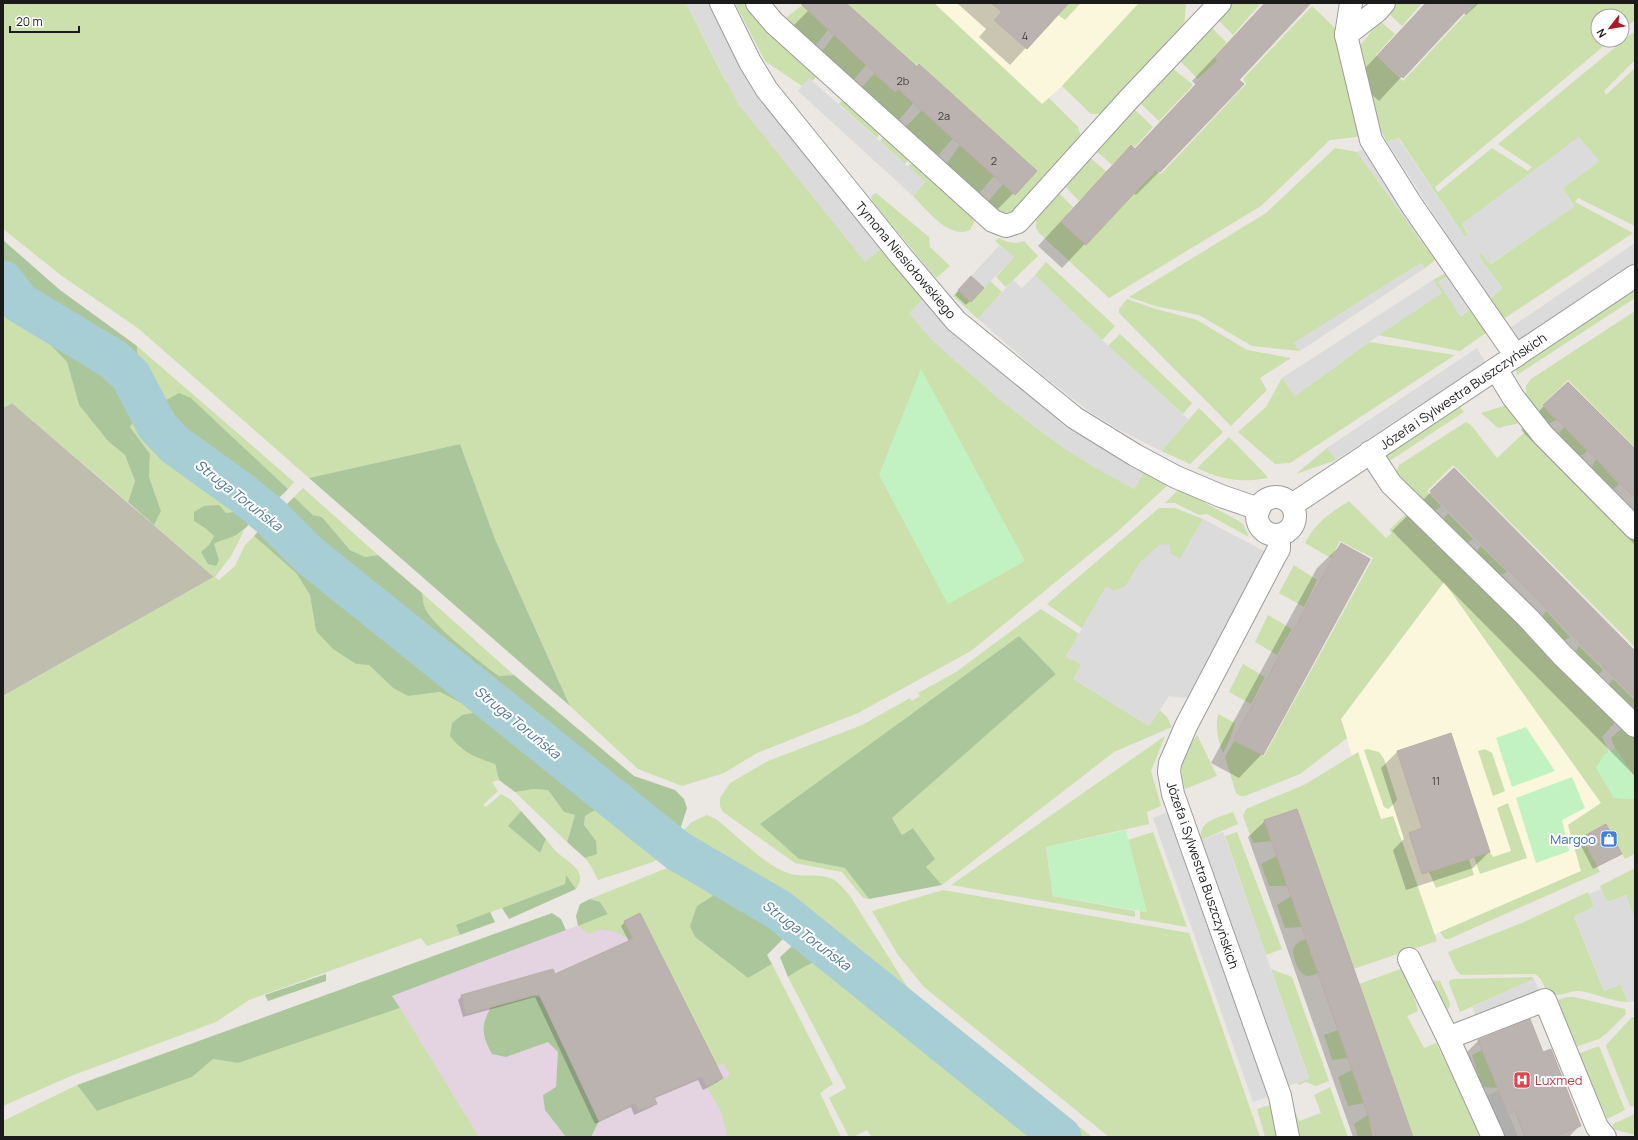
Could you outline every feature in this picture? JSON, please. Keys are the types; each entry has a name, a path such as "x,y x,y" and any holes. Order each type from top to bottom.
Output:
{"street":[{"name":"Tymona Niesiołowskiego","path":"721,3 750,62 767,90 901,256 956,321 1075,418 1135,455 1176,476 1221,496 1259,509"},
{"path":"757,3 774,23 993,221 1006,226 1018,222 1134,94 1220,3"},
{"path":"1350,3 1346,35 1371,140 1411,204 1516,356"},
{"path":"1346,35 1377,11 1384,3"},
{"name":"Józefa i Sylwestra Buszczyńskich","path":"1292,505 1635,276"},
{"path":"1496,370 1513,397 1544,435 1635,528"},
{"path":"1370,452 1392,484 1528,618 1562,655 1635,726"},
{"path":"1275,497 1287,500 1292,505 1295,518 1294,524 1285,534 1278,536 1272,535 1262,529 1257,518 1259,509 1264,502 1275,497"},
{"name":"Józefa i Sylwestra Buszczyńskich","path":"1278,536 1279,549 1186,726 1170,763 1169,772 1173,794 1280,1096 1288,1137"},
{"path":"1409,959 1448,1038 1493,1137"},
{"path":"1448,1038 1545,1000 1596,1127 1605,1137"}],"shaded area":[{"path":"686,3 709,3 742,69 766,107 881,249 865,262 738,104"},
{"path":"934,3 1139,3 1062,86 1042,104"},
{"path":"809,78 925,182 913,196 798,91"},
{"path":"1579,137 1599,161 1563,188 1574,207 1490,264 1481,253 1478,255 1502,288 1489,300 1387,142 1398,138 1465,237 1468,234 1462,224"},
{"path":"1363,149 1434,251 1426,248 1357,152"},
{"path":"1635,243 1635,265 1516,344 1507,330"},
{"path":"1000,245 1014,257 984,288 971,276"},
{"path":"1421,263 1425,268 1300,351 1294,343"},
{"path":"1451,274 1474,307 1460,316 1438,282"},
{"path":"1035,275 1102,340 1189,420 1161,451 1118,429 1090,412 1041,374 978,319 1013,280 1022,288"},
{"path":"1433,280 1442,293 1369,342 1295,396 1282,378"},
{"path":"924,298 943,321 965,343 1040,405 1085,438 1144,472 1134,489 1097,469 1064,448 998,398 930,338 909,313"},
{"path":"1477,348 1485,362 1336,460 1327,448"},
{"path":"12,403 214,577 3,696 3,408"},
{"path":"1203,519 1266,552 1190,696 1184,698 1169,696 1149,726 1073,679 1081,665 1066,656 1106,587 1114,591 1125,587 1141,561 1159,545 1169,544 1171,554 1180,559"},
{"path":"1444,582 1601,803 1568,825 1581,871 1408,946 1341,719"},
{"path":"1169,812 1268,1097 1253,1102 1153,818"},
{"path":"1223,832 1309,1079 1288,1086 1201,840"},
{"path":"1601,889 1605,899 1609,902 1626,895 1635,920 1635,1001 1628,1002 1620,984 1604,991 1574,916 1590,909 1594,905 1589,894"},
{"path":"645,900 822,1137 479,1137 392,996"},
{"path":"1534,979 1542,997 1479,1022 1472,1007"},
{"path":"1499,1090 1518,1137 1501,1137 1485,1097"}],"green space":[{"path":"3,3 686,3 725,80 865,261 881,249 924,298 928,335 930,338 998,398 1064,448 1134,489 1144,472 1169,484 1117,532 971,651 858,713 757,753 724,773 682,786 638,769 570,706 495,539 460,444 309,478 139,329 62,276 3,229"},
{"path":"735,3 751,3 819,73 813,81 809,78 802,86 765,61"},
{"path":"805,3 808,10 828,30 813,49 782,21"},
{"path":"846,3 934,3 1042,104 1049,98 1078,127 1081,137 1013,212 993,213 985,205 1003,184 1015,195 1036,171 920,64 917,67"},
{"path":"1069,3 1081,3 1065,20 1058,15"},
{"path":"1139,3 1186,3 1184,29 1102,114 1091,114 1062,86"},
{"path":"1230,3 1261,3 1233,35 1216,18"},
{"path":"1392,3 1422,3 1402,26 1385,10"},
{"path":"1476,3 1635,3 1635,20 1630,24 1630,8 1590,8 1590,48 1601,48 1435,187 1438,192 1492,148 1528,171 1532,167 1498,144 1614,48 1630,48 1630,35 1635,31 1635,60 1604,91 1606,95 1635,68 1635,226 1578,198 1575,202 1633,233 1502,320 1489,300 1502,288 1478,255 1481,253 1491,264 1574,206 1563,188 1599,161 1579,137 1462,224 1468,235 1465,237 1399,138 1387,142 1377,123 1359,47 1380,21 1395,34 1376,55 1403,81"},
{"path":"1312,6 1340,33 1365,136 1330,140 1261,206 1109,298 1039,233 1036,228 1036,216 1058,192 1073,207 1061,222 1086,245 1156,171 1161,174 1246,84 1243,79"},
{"path":"1209,25 1227,43 1214,57 1217,61 1198,79 1178,59"},
{"path":"834,35 866,65 852,82 818,57"},
{"path":"1171,67 1193,85 1159,121 1139,102"},
{"path":"874,74 895,92 898,89 913,103 896,124 859,90"},
{"path":"845,97 882,130 877,138 839,104"},
{"path":"1133,108 1153,127 1135,147 1131,144 1112,165 1095,150"},
{"path":"922,110 953,138 935,159 903,130"},
{"path":"887,133 911,156 905,164 880,141"},
{"path":"960,145 994,176 976,197 943,169"},
{"path":"1335,148 1357,152 1426,248 1434,251 1439,257 1425,268 1421,263 1294,343 1300,351 1252,346 1199,315 1155,306 1129,297 1266,213"},
{"path":"1089,157 1107,172 1079,201 1064,185"},
{"path":"915,159 971,214 974,222 970,230 962,232 954,231 946,227 938,222 913,196 925,182 908,167"},
{"path":"876,193 929,237 930,247 950,266 936,278 872,201 871,196"},
{"path":"999,238 1005,241 1017,243 1024,241 1038,256 1006,287 996,277 1014,257 995,241"},
{"path":"3,240 60,290 137,346 139,379 126,364 107,347 23,296 3,271"},
{"path":"1046,262 1115,326 1102,340 1035,275"},
{"path":"1449,271 1451,274 1438,282 1461,316 1474,307 1490,330 1460,351 1378,335 1442,293 1433,280"},
{"path":"990,281 1002,292 978,319 953,296 958,290 971,302"},
{"path":"3,289 13,301 40,324 39,333 67,362 79,405 108,441 125,455 135,481 128,502 12,403 3,408"},
{"path":"1635,289 1635,298 1517,375 1516,368"},
{"path":"1127,299 1197,320 1247,350 1291,358 1260,378 1267,390 1231,426 1119,313 1119,309"},
{"path":"1635,311 1635,448 1568,380 1542,405 1556,420 1548,424 1526,397 1526,386 1531,379"},
{"path":"40,324 118,376 133,393 141,409 130,427 150,454 149,477 161,511 154,525 128,502 135,481 125,455 108,441 79,405 67,362 39,333"},
{"path":"1120,334 1192,403 1183,414 1108,346"},
{"path":"1369,342 1455,355 1290,463 1275,464 1238,432 1266,407 1282,378 1295,396"},
{"path":"137,346 294,482 288,489 191,398 166,400 162,421 139,379"},
{"path":"921,369 1025,561 948,604 879,475"},
{"path":"179,393 191,398 288,489 270,507 238,482 188,447 162,421 166,400"},
{"path":"1507,405 1524,422 1498,428 1481,413"},
{"path":"1459,406 1464,412 1385,464 1381,457"},
{"path":"1199,408 1223,432 1190,464 1161,451"},
{"path":"141,409 148,425 159,439 241,505 233,512 194,521 205,527 214,536 209,545 201,552 219,540 230,538 244,531 231,556 215,577 219,580 235,566 245,545 254,536 296,573 310,595 316,631 356,664 369,665 393,688 408,696 440,692 478,712 459,747 495,764 499,780 492,782 498,791 483,805 486,807 501,794 510,799 521,811 509,826 540,853 546,839 557,852 573,865 579,873 580,878 576,889 566,876 565,884 457,925 460,935 427,946 421,938 249,1000 216,1022 71,1076 3,1106 3,696 214,577 154,525 161,511 149,477 150,454 130,427"},
{"path":"1466,422 1471,425 1497,458 1528,429 1635,537 1635,647 1453,465 1427,491 1441,506 1436,510 1431,511 1400,482 1396,472 1399,465"},
{"path":"1564,427 1587,451 1583,455 1576,456 1559,436"},
{"path":"1229,437 1268,478 1240,480 1223,478 1197,468"},
{"path":"460,444 495,539 570,706 309,478"},
{"path":"1327,448 1336,460 1296,474"},
{"path":"1596,459 1619,484 1615,488 1611,489 1592,468"},
{"path":"303,488 378,555 365,557 350,550 322,517 313,515 294,497"},
{"path":"1179,489 1243,524 1249,537 1207,514 1199,515 1175,503 1165,503"},
{"path":"294,497 313,515 322,517 350,550 365,557 378,555 422,593 424,605 435,622 457,643 499,676 514,675 634,776 675,790 684,799 687,808 678,836 668,837 276,515"},
{"path":"1349,501 1386,538 1392,533 1389,530 1409,511 1619,718 1602,737 1609,752 1603,756 1614,798 1635,799 1635,854 1625,859 1606,824 1582,837 1600,872 1449,939 1445,939 1440,932 1581,871 1568,825 1601,803 1444,582 1341,719 1347,738 1300,774 1245,796 1240,796 1236,793 1225,757 1234,741 1264,756 1373,558 1340,541 1331,558 1305,543 1319,523 1329,514"},
{"path":"219,505 226,513 233,512 241,505 257,514 240,533 214,544 219,560 216,566 208,564 201,552 209,545 214,536 194,521 194,512 204,506"},
{"path":"1159,508 1175,508 1203,519 1180,559 1171,554 1141,561 1125,587 1114,591 1106,587 1082,628 1047,604"},
{"path":"1448,513 1473,539 1462,545 1441,523"},
{"path":"267,521 306,561 623,811 616,816 597,809 585,816 584,825 596,841 597,854 585,858 567,842 575,815 564,812 548,790 534,789 515,792 499,780 495,764 470,754 455,742 450,736 452,723 462,715 478,712 440,692 408,696 393,688 369,665 356,664 333,649 316,631 310,595 296,573 254,536"},
{"path":"1481,546 1507,572 1498,577 1475,554"},
{"path":"1294,565 1317,580 1304,607 1279,593"},
{"path":"422,593 514,675 499,676 457,643 435,622 428,613 424,605"},
{"path":"1041,609 1079,634 1066,656 1082,665 1073,679 1149,726 1160,710 1167,717 1172,727 1114,752 942,885 925,867 934,859 913,828 902,835 892,818 1056,674 1019,636 799,859 845,868 869,899 863,898 842,872 795,863 723,812 720,806 720,798 730,783 768,761 862,725 910,698 912,701 920,696 918,693 956,672"},
{"path":"1546,611 1570,637 1562,642 1540,620"},
{"path":"1268,615 1292,629 1277,655 1255,642"},
{"path":"1019,636 1056,674 892,818 902,835 913,828 935,859 926,867 942,885 869,899 845,868 799,859 760,824"},
{"path":"1579,646 1603,670 1597,675 1573,655"},
{"path":"1243,664 1265,677 1251,704 1229,692"},
{"path":"1613,679 1635,701 1633,706 1627,708 1608,685"},
{"path":"1218,714 1235,723 1230,739 1223,753 1218,734"},
{"path":"1627,724 1635,733 1635,778 1615,748 1611,738"},
{"path":"1526,727 1555,771 1512,787 1496,738"},
{"path":"1197,735 1217,776 1185,789 1182,772 1183,760"},
{"path":"1165,736 1151,771 1161,806 1147,812 1149,824 1046,847 1053,896 1135,911 1135,917 951,885"},
{"path":"1615,748 1635,778 1635,799 1614,798 1596,768 1603,756"},
{"path":"1367,749 1379,752 1384,759 1397,799 1388,809 1384,807 1364,750"},
{"path":"1485,749 1492,753 1505,791 1493,796 1478,751"},
{"path":"1358,752 1381,819 1393,816 1437,941 1353,969 1297,809 1265,820 1271,841 1253,843 1243,816 1246,809 1304,785"},
{"path":"1572,777 1585,808 1562,820 1569,851 1536,863 1516,798"},
{"path":"534,789 548,790 564,812 575,815 567,842 515,792"},
{"path":"1508,803 1527,858 1480,874 1474,857 1490,852 1493,857 1511,851 1497,808"},
{"path":"597,809 616,816 623,811 670,850 653,862 598,880 585,858 596,854 584,825 585,816"},
{"path":"521,811 546,839 540,853 508,826"},
{"path":"1233,812 1238,824 1201,840 1201,833 1206,824 1215,818"},
{"path":"707,815 716,819 773,866 794,875 824,876 833,879 838,883 850,896 908,988 1092,1137 1066,1137 786,908 736,878 684,830 692,822"},
{"path":"1126,830 1147,912 1053,896 1046,847"},
{"path":"1153,832 1187,927 1140,919 1140,911 1146,912 1128,840"},
{"path":"1237,832 1282,949 1266,955 1225,836"},
{"path":"1277,856 1287,886 1269,886 1261,864"},
{"path":"1469,859 1474,875 1436,888 1429,872"},
{"path":"687,860 779,914 792,930 767,955 772,964 748,978 695,937 690,926 697,906 713,896 677,864"},
{"path":"677,864 714,896 695,937 748,978 772,964 833,1084 820,1093 841,1137 725,1137 727,1134 721,1112 707,1087 730,1075 723,1063 701,1075 713,1059 640,913 634,940 612,931 601,929 591,934 587,933 578,926 608,914 600,902 590,899"},
{"path":"1635,868 1635,920 1626,895 1609,902 1605,899 1600,886"},
{"path":"566,875 576,889 509,919 502,908 565,884"},
{"path":"943,890 1189,933 1260,1137 1109,1137 924,987 898,955 872,911"},
{"path":"1588,892 1594,905 1590,909 1574,917 1604,991 1621,984 1628,1002 1616,1001 1579,991 1555,995 1547,990 1540,978 1535,974 1461,975 1456,970 1448,952 1524,922"},
{"path":"1291,896 1302,927 1285,928 1277,905"},
{"path":"590,899 600,902 608,914 578,926 576,916 580,904"},
{"path":"490,912 495,922 460,935 456,925"},
{"path":"552,913 561,919 566,930 392,996 400,1008 238,1063 213,1059 192,1077 97,1111 77,1085"},
{"path":"803,936 832,961 820,961 814,963 804,967 788,977 780,957"},
{"path":"1306,939 1318,973 1308,976 1299,970 1293,951 1298,943"},
{"path":"823,960 832,961 1043,1137 871,1137 867,1130 853,1137 849,1137 829,1098 846,1088 788,977 813,962"},
{"path":"1406,967 1418,1011 1407,1016 1424,1048 1436,1043 1482,1137 1413,1137 1359,984"},
{"path":"1271,969 1292,977 1329,1081 1316,1086 1306,1082 1299,1085 1298,1083 1309,1078"},
{"path":"326,974 326,981 268,1001 265,995"},
{"path":"1532,977 1534,979 1460,1012 1449,983 1450,980 1453,979"},
{"path":"1423,980 1440,981 1450,1003 1450,1007 1448,1009 1446,1010"},
{"path":"533,995 540,997 599,1121 591,1137 566,1137 545,1110 543,1095 556,1087 558,1052 548,1042 506,1057 492,1054 486,1041 484,1036 484,1026 487,1014 491,1007"},
{"path":"1567,997 1574,997 1625,1009 1626,1014 1599,1039 1573,1048 1552,1002"},
{"path":"400,1008 479,1137 3,1137 3,1121 77,1085 97,1111 192,1077 213,1059 238,1063"},
{"path":"1632,1017 1635,1019 1635,1107 1630,1106 1606,1046"},
{"path":"1338,1030 1348,1058 1332,1060 1324,1035"},
{"path":"1599,1046 1625,1110 1607,1119 1578,1054"},
{"path":"1482,1050 1498,1088 1482,1087 1472,1055"},
{"path":"1352,1070 1364,1103 1348,1106 1338,1077"},
{"path":"1330,1087 1348,1137 1298,1137 1289,1097 1299,1121 1321,1113 1314,1095"},
{"path":"1270,1105 1277,1137 1265,1137 1257,1109"},
{"path":"1635,1114 1635,1135 1613,1129 1613,1124"},
{"path":"1368,1115 1373,1137 1358,1137 1354,1124"}],"building":[{"path":"800,3 846,3 917,67 919,64 1037,171 1015,195 898,89 895,92"},
{"path":"991,3 1069,3 1027,49 994,20 1002,12"},
{"path":"1265,3 1311,3 1239,80 1244,84 1160,172 1157,169 1086,245 1061,222 1131,145 1135,149 1218,61 1215,57"},
{"path":"1426,3 1473,3 1403,78 1378,55"},
{"path":"971,276 984,288 971,302 958,290"},
{"path":"1568,382 1635,449 1635,498 1543,405"},
{"path":"1454,468 1635,651 1635,698 1430,491"},
{"path":"1341,543 1370,559 1263,755 1234,739"},
{"path":"1451,733 1490,852 1422,874 1409,833 1422,828 1397,751"},
{"path":"1297,809 1413,1137 1376,1137 1368,1115 1264,820"},
{"path":"1606,824 1622,854 1597,866 1582,837"},
{"path":"640,913 723,1078 707,1087 702,1077 654,1097 657,1104 638,1111 635,1104 599,1121 539,994 466,1014 461,995 553,969 555,974 633,939 624,921"},
{"path":"1530,1019 1543,1052 1551,1049 1581,1126 1553,1137 1525,1137 1515,1111 1508,1114 1478,1040"}],"waterway":[{"name":"Struga Toruńska","path":"3,281 20,303 113,359 131,376 157,426 175,445 242,493 270,516 309,555 678,851 779,910 1061,1137"}],"place":[{"name":"Margoo","path":"1609,839"},
{"name":"Luxmed","path":"1522,1080"}]}
